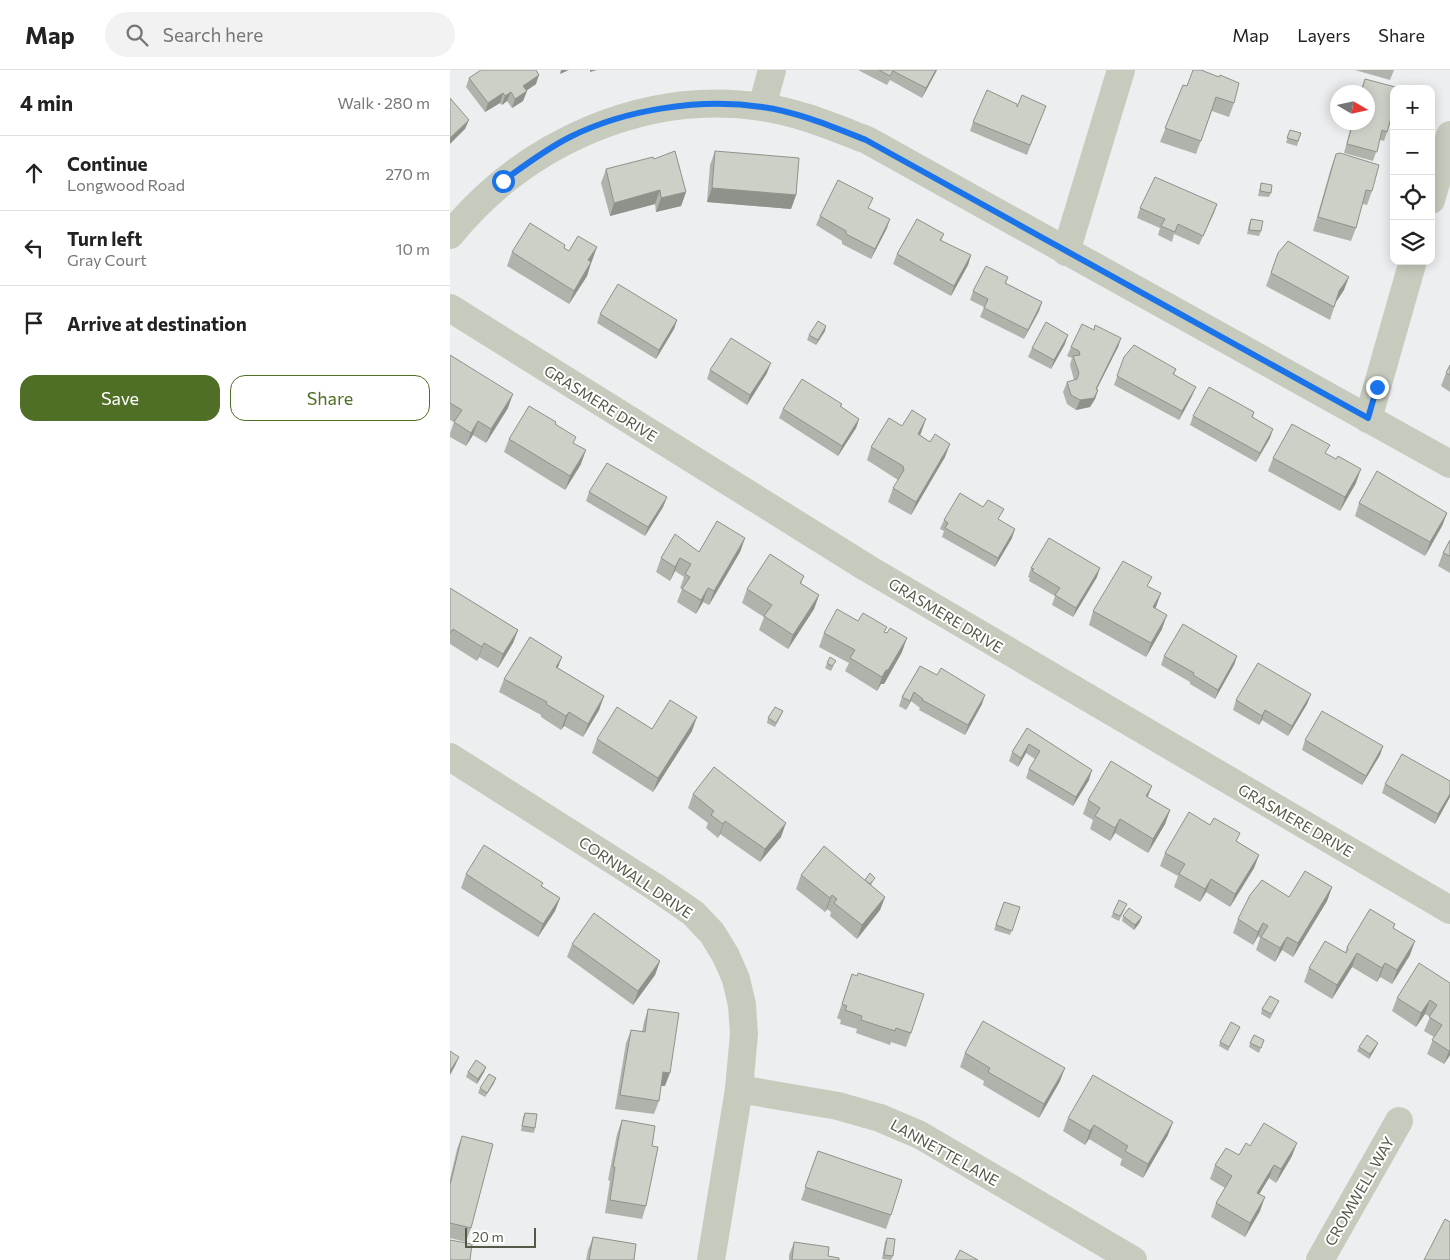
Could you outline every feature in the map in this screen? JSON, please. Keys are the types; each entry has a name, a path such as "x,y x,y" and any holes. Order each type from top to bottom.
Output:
{"street":[{"path":"762,107 772,70"},
{"path":"1066,252 1121,70"},
{"path":"450,235 469,212 503,181 536,156 570,137 607,123 661,110 712,104 762,107 822,122 866,140 1450,464"},
{"path":"1435,187 1450,136"},
{"path":"1368,418 1412,265"},
{"name":"GRASMERE DRIVE","path":"450,308 867,568 1450,910"},
{"name":"CORNWALL DRIVE","path":"450,757 693,913 712,933 726,956 736,979 742,1006 744,1034 739,1089 711,1260"},
{"name":"LANNETTE LANE","path":"739,1089 838,1106 880,1118 920,1135 1133,1260"},
{"name":"CROMWELL WAY","path":"1320,1260 1399,1121"}],"building":[{"path":"481,70 536,70 539,75 523,86 527,91 515,99 511,92 505,96 503,93 488,103 469,78"},
{"path":"879,70 936,70 926,88 893,71 890,76"},
{"path":"1193,70 1201,70 1219,77 1220,75 1239,83 1234,103 1216,97 1201,141 1165,128 1183,85 1187,86"},
{"path":"1365,79 1390,86 1390,122 1387,132 1382,130 1377,152 1347,144 1351,130 1375,130 1375,85 1363,85"},
{"path":"987,90 1017,104 1017,107 1022,95 1046,106 1030,145 973,122"},
{"path":"450,98 469,120 450,138"},
{"path":"1290,130 1301,133 1298,141 1287,138"},
{"path":"675,151 686,192 661,198 660,190 614,203 606,169 653,157 654,159"},
{"path":"715,151 799,158 796,195 712,188"},
{"path":"1340,153 1379,165 1372,191 1366,190 1356,228 1318,217 1336,154"},
{"path":"1155,177 1217,204 1203,236 1178,224 1175,232 1161,226 1165,219 1140,208"},
{"path":"838,180 873,198 868,208 890,219 875,249 846,234 846,231 820,216"},
{"path":"1261,183 1272,185 1271,193 1260,191"},
{"path":"917,219 944,234 940,240 971,255 954,286 897,254"},
{"path":"1251,219 1263,221 1261,231 1249,230"},
{"path":"530,223 565,245 564,248 569,251 578,236 597,247 588,260 591,262 574,291 512,252"},
{"path":"1288,241 1349,277 1339,291 1334,307 1271,273 1278,253"},
{"path":"986,266 1008,277 1005,283 1042,302 1028,330 984,308 988,299 973,291"},
{"path":"618,284 677,320 659,350 600,314"},
{"path":"818,321 826,326 818,340 809,335"},
{"path":"1046,322 1068,335 1054,360 1032,348"},
{"path":"1082,324 1094,330 1095,325 1121,338 1096,389 1098,390 1094,398 1080,400 1071,395 1067,382 1077,379 1079,373 1073,356 1080,355 1079,351 1071,347"},
{"path":"731,338 771,363 750,395 710,370"},
{"path":"1134,345 1176,369 1173,374 1196,387 1182,411 1117,376 1124,357"},
{"path":"450,355 513,394 491,429 478,421 471,433 454,422 462,410 450,403"},
{"path":"1450,365 1450,375 1446,373"},
{"path":"802,379 842,404 840,406 859,419 842,446 783,409"},
{"path":"1209,387 1254,412 1252,417 1273,429 1260,453 1193,416"},
{"path":"529,406 556,422 555,424 576,437 573,443 586,450 570,476 509,439"},
{"path":"912,410 926,419 918,434 930,442 935,434 950,444 916,502 893,488 904,470 903,466 871,447 889,418 902,426"},
{"path":"1292,424 1330,445 1325,453 1336,459 1338,456 1361,469 1345,497 1273,458"},
{"path":"607,463 667,497 648,527 589,492"},
{"path":"1377,471 1447,513 1430,542 1359,503"},
{"path":"960,493 983,507 988,500 1004,509 998,519 1015,529 998,558 945,528 948,523 944,520"},
{"path":"717,521 745,538 714,591 708,588 701,600 682,589 690,577 685,574 691,564 680,558 675,567 661,558 675,534 699,552"},
{"path":"1049,538 1100,568 1076,608 1055,595 1060,588 1032,571 1034,569 1031,568"},
{"path":"1450,540 1450,556 1443,553"},
{"path":"770,554 804,576 800,583 819,595 793,635 764,616 772,605 747,589"},
{"path":"1123,561 1152,577 1147,586 1161,593 1153,607 1167,615 1151,643 1093,611"},
{"path":"450,588 518,630 503,654 484,643 482,647 453,629 450,633"},
{"path":"837,609 858,621 863,613 887,627 884,632 887,633 890,628 907,638 882,677 850,658 855,650 824,633"},
{"path":"1183,624 1237,656 1218,690 1193,675 1194,673 1164,656"},
{"path":"530,637 562,657 556,667 604,696 588,724 569,712 566,716 546,704 547,702 504,679"},
{"path":"830,657 836,661 832,666 827,663"},
{"path":"1258,663 1311,694 1292,726 1265,710 1262,716 1236,700"},
{"path":"920,666 937,675 941,668 985,695 968,725 922,700 914,692 910,701 902,697"},
{"path":"670,700 697,717 658,778 597,739 617,707 652,729"},
{"path":"775,707 783,711 776,723 768,718"},
{"path":"1322,711 1383,746 1366,776 1305,740"},
{"path":"1027,728 1092,770 1076,797 1029,769 1040,751 1029,744 1021,758 1012,752"},
{"path":"1402,754 1450,781 1450,794 1438,814 1385,784"},
{"path":"1111,761 1152,786 1146,796 1170,810 1153,839 1120,819 1115,828 1095,816 1100,808 1088,800"},
{"path":"714,767 786,823 765,849 725,821 723,824 711,815 714,811 693,794"},
{"path":"1189,812 1210,825 1214,818 1240,833 1236,841 1259,855 1235,894 1211,879 1205,889 1179,874 1185,864 1165,853"},
{"path":"484,845 543,883 541,886 560,898 543,924 466,874"},
{"path":"824,846 885,897 862,925 834,903 837,899 832,895 830,898 801,875"},
{"path":"1305,871 1332,887 1298,943 1287,937 1280,948 1261,937 1268,926 1263,923 1258,932 1238,919 1250,895 1262,880 1289,897"},
{"path":"870,873 875,878 870,884 865,880"},
{"path":"1119,900 1127,904 1120,916 1113,913"},
{"path":"1004,902 1020,907 1012,931 996,925"},
{"path":"1129,908 1142,917 1135,925 1123,916"},
{"path":"1370,909 1395,924 1393,928 1415,941 1397,970 1385,963 1382,968 1357,953 1337,985 1309,968 1325,941 1346,953 1347,947"},
{"path":"594,913 660,961 638,991 572,944"},
{"path":"1419,963 1450,983 1449,1051 1432,1040 1442,1025 1429,1017 1437,1005 1430,1000 1421,1013 1397,998"},
{"path":"858,973 924,994 911,1033 896,1028 895,1031 861,1020 862,1016 845,1010 847,1006 842,1004 852,974 857,976"},
{"path":"1270,996 1279,1001 1271,1014 1262,1009"},
{"path":"648,1009 679,1013 670,1073 663,1072 659,1101 620,1095 631,1030 645,1032"},
{"path":"983,1021 1065,1068 1044,1104 988,1072 990,1068 965,1053"},
{"path":"1231,1022 1240,1027 1229,1047 1220,1042"},
{"path":"1254,1035 1264,1040 1261,1048 1250,1043"},
{"path":"1367,1035 1378,1043 1370,1054 1359,1047"},
{"path":"450,1051 459,1057 450,1071"},
{"path":"476,1060 486,1067 478,1079 468,1072"},
{"path":"489,1074 496,1078 487,1093 480,1088"},
{"path":"1093,1075 1173,1122 1148,1164 1125,1151 1128,1146 1094,1125 1090,1131 1068,1118"},
{"path":"525,1113 537,1114 535,1128 522,1126"},
{"path":"622,1120 655,1126 652,1146 658,1147 646,1206 610,1200 615,1167 613,1167"},
{"path":"1264,1123 1297,1143 1281,1169 1274,1165 1257,1193 1265,1197 1250,1223 1216,1203 1232,1176 1215,1165 1226,1148 1239,1155 1246,1143 1250,1146"},
{"path":"462,1136 493,1144 471,1228 450,1223 450,1185"},
{"path":"818,1151 902,1180 891,1215 805,1187"},
{"path":"1445,1219 1450,1222 1450,1260 1424,1260"},
{"path":"593,1237 636,1244 634,1260 589,1260"},
{"path":"887,1238 895,1239 893,1256 884,1255"},
{"path":"450,1240 472,1244 470,1260 450,1260"},
{"path":"794,1242 829,1247 828,1256 839,1258 839,1260 792,1260"},
{"path":"960,1250 978,1260 955,1260"}],"route":[{"path":"503,181 536,156 570,137 607,123 645,112 712,104 762,107 822,122 866,140 1368,418 1377,387"}]}
